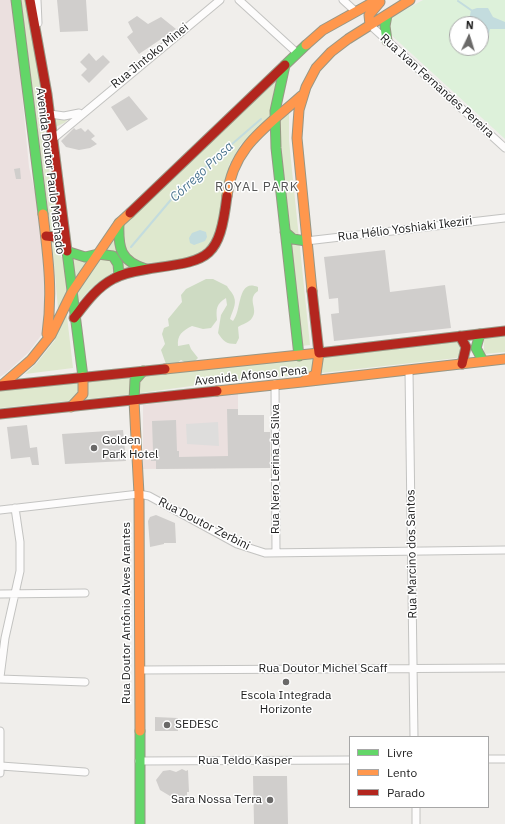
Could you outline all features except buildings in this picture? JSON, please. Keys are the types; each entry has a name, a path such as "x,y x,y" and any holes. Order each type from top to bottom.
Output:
{"main road":[{"name":"Avenida Doutor Paulo Machado","path":"16,0 51,281 52,308 44,344"},
{"name":"Avenida Doutor Paulo Machado","path":"30,0 39,37 54,138 74,318 84,384 82,397 79,402 70,407"},
{"path":"1,386 18,373 51,335 72,292 119,223 323,30 377,0"},
{"path":"370,25 368,20 369,13 382,0"},
{"path":"74,318 103,284 119,275 148,269 177,266 195,261 204,256 217,243 226,216 230,180 235,164 245,147 301,96 327,54 338,44 410,0"},
{"path":"387,15 385,26 387,40"},
{"path":"285,65 274,121 299,356"},
{"path":"25,72 37,69 44,73"},
{"path":"301,96 297,125 306,241 319,353 316,374 302,382"},
{"path":"119,223 119,242 125,257 129,262 148,269"},
{"path":"285,232 293,239 306,241"},
{"path":"46,236 65,238"},
{"path":"66,251 85,257 98,254 109,254 117,260 119,275"},
{"name":"Avenida Afonso Pena","path":"1,386 299,356 505,331"},
{"path":"480,334 476,341 475,348 483,361"},
{"path":"460,336 466,347 462,364"},
{"name":"Avenida Afonso Pena","path":"0,414 410,371 505,359"},
{"name":"Rua Doutor Antônio Alves Arantes","path":"140,824 138,494 134,401 135,380 143,371"}],"street":[{"path":"37,0 39,37"},
{"name":"Rua Jintoko Minei","path":"54,138 81,113 220,0"},
{"path":"239,0 297,53"},
{"path":"343,0 355,11"},
{"name":"Rua Ivan Fernandes Pereira","path":"370,25 505,148"},
{"path":"50,114 64,116 81,113"},
{"name":"Rua Hélio Yoshiaki Ikeziri","path":"306,241 505,218"},
{"name":"Rua Marcino dos Santos","path":"410,371 414,736"},
{"name":"Rua Nero Lerina da Silva","path":"275,384 276,553"},
{"name":"Rua Doutor Zerbini","path":"0,510 138,494 149,496 237,544 256,551 276,553 412,550 505,550"},
{"path":"15,508 19,526 21,558 20,571 4,638 0,678 85,682"},
{"path":"0,594 85,593"},
{"name":"Rua Doutor Michel Scaff","path":"140,670 505,668"},
{"path":"0,731 0,770 85,772"},
{"path":"489,759 505,758"},
{"name":"Rua Teldo Kasper","path":"139,761 349,760"},
{"path":"416,808 416,824"}],"shaded area":[{"path":"0,0 13,0 29,167 36,197 48,307 43,333 28,353 0,377"},
{"path":"238,393 238,468 143,469 143,405"},
{"path":"218,422 219,446 187,444 186,424"}],"green space":[{"path":"21,0 26,0 38,64 42,116 70,118 64,123 44,132 61,257 72,257 88,261 65,299 73,368 25,374 36,364 55,340 58,309 52,241"},
{"path":"423,0 505,0 505,139 390,34 389,19"},
{"path":"279,76 274,90 269,121 241,144 229,165 222,216 212,242 198,254 172,261 147,263 113,272 90,289 78,303 75,295 125,222"},
{"path":"289,113 289,141 310,345 301,346 278,123"},
{"path":"206,279 213,279 227,286 233,294 235,302 230,319 233,321 236,316 243,291 246,287 251,285 258,287 258,291 253,297 254,315 249,321 238,327 239,338 236,344 225,342 218,333 221,315 227,305 226,298 218,305 217,320 211,328 203,329 192,326 179,336 178,346 189,344 198,358 194,362 188,364 181,360 176,364 166,364 161,350 165,344 162,334 164,328 169,326 168,319 182,302 181,295 186,289"},
{"path":"505,335 505,352 484,354 484,337"},
{"path":"456,339 460,348 460,353 457,358 303,375 235,380 133,394 0,408 0,390"}],"water":[{"path":"477,8 488,8 493,17 505,22 505,29 490,29 489,33 489,16 470,16 471,10"},
{"path":"200,230 206,232 207,237 205,241 194,245 190,243 189,238 192,233"}],"waterway":[{"name":"Córrego Prosa","path":"458,1 471,10"},
{"name":"Córrego Prosa","path":"131,247 180,189 261,119"}],"traffic: fast":[{"path":"16,0 43,214"},
{"path":"387,15 385,26 387,41"},
{"path":"299,356 276,148 275,111 285,65 306,45"},
{"path":"119,223 119,240 122,252 131,262 146,269"},
{"path":"285,232 293,239 306,241"},
{"path":"66,251 85,257 98,254 113,256 118,264 119,275"},
{"path":"67,251 83,377"},
{"path":"480,334 476,348 483,361"},
{"path":"134,401 135,380 143,371"},
{"path":"140,731 140,824"}],"traffic: slow":[{"path":"306,45 323,30 377,0"},
{"path":"312,291 297,138 299,110 306,87 316,68 331,52 348,39 410,0"},
{"path":"370,25 369,15 380,2"},
{"path":"227,196 236,164 244,151 264,128 301,96"},
{"path":"2,385 31,360 51,335 72,292 119,223 130,213"},
{"path":"43,214 50,289 47,334"},
{"path":"165,369 319,353 316,374 302,382 217,391"},
{"path":"302,382 505,359"},
{"path":"71,407 83,394 83,377"},
{"path":"134,401 139,494 140,731"}],"traffic: jam":[{"path":"30,0 47,94 67,251"},
{"path":"130,213 285,65"},
{"path":"74,318 101,287 117,277 134,271 185,263 207,254 214,246 220,234 227,196"},
{"path":"46,236 65,238"},
{"path":"312,291 319,353 505,331"},
{"path":"460,336 466,347 462,364"},
{"path":"0,386 165,369"},
{"path":"0,414 217,391"}],"place":[{"name":"Golden Park Hotel","path":"94,448"},
{"name":"Escola Integrada Horizonte","path":"286,682"},
{"name":"SEDESC","path":"167,725"},
{"name":"Sara Nossa Terra","path":"270,800"}],"district":[{"name":"ROYAL PARK","path":"257,187"}]}
